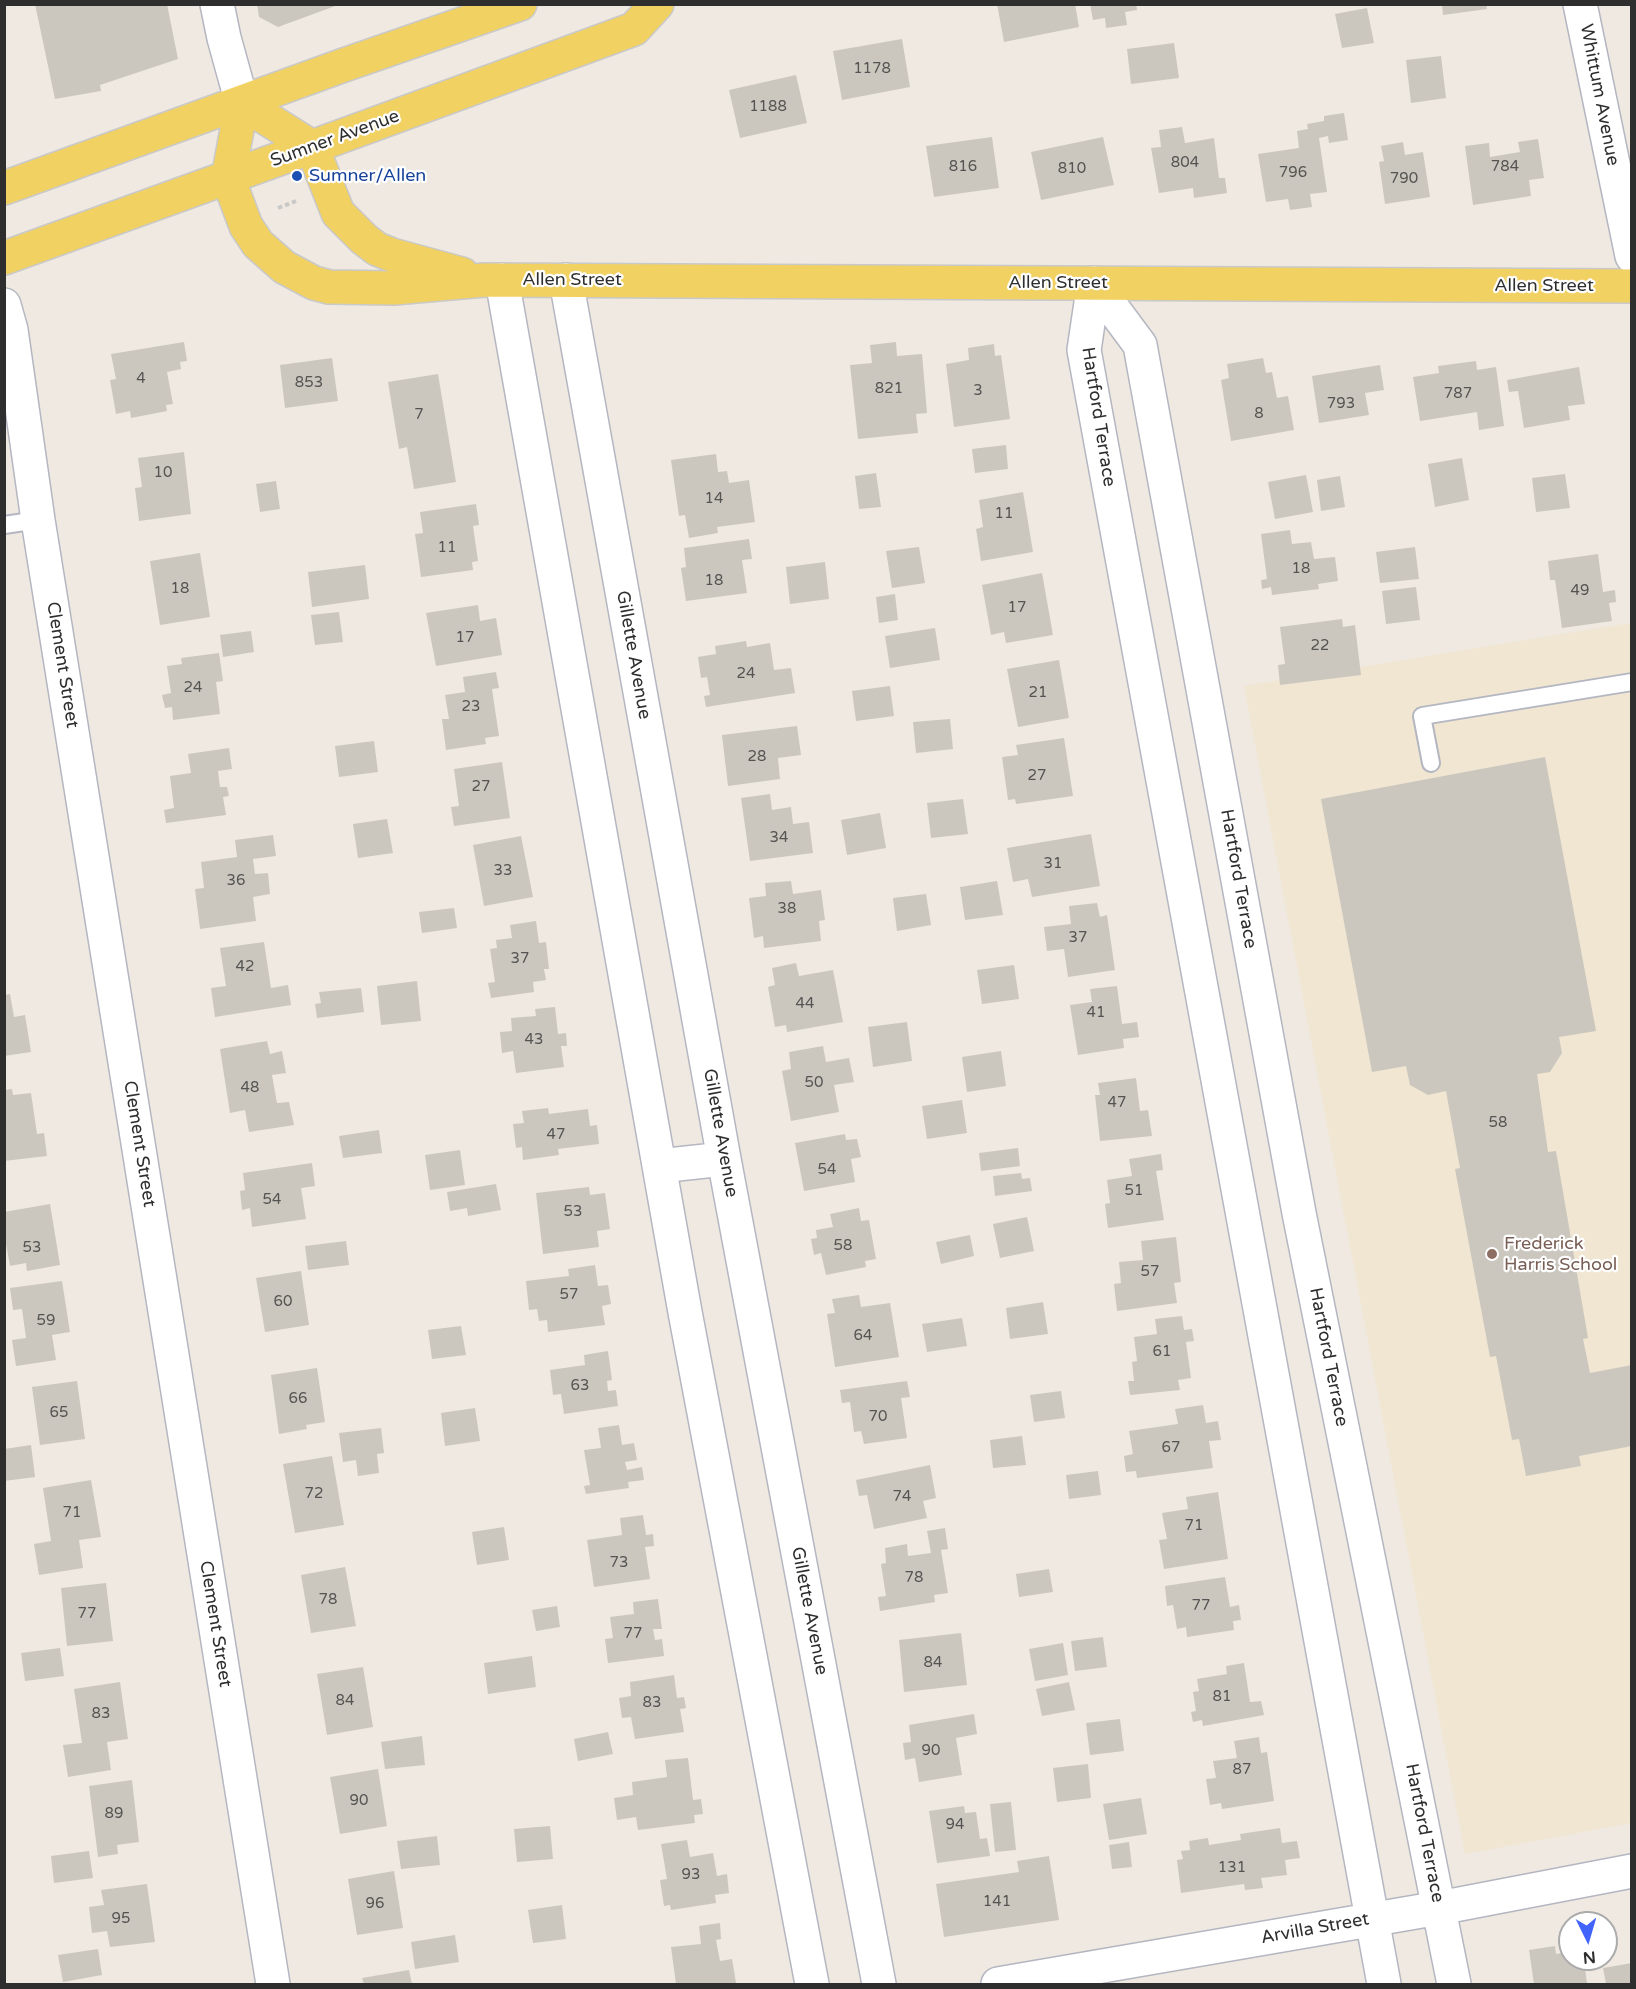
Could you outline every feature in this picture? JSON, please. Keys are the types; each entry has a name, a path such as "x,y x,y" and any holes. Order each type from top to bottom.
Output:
{"main road":[{"path":"4,188 520,4"},
{"name":"Sumner Avenue","path":"4,258 634,29 657,4"},
{"path":"242,103 312,147"},
{"path":"228,177 242,103"},
{"name":"Allen Street","path":"312,147 338,213 370,244 392,255 494,280"},
{"name":"Allen Street","path":"228,177 246,226 258,244 284,267 314,283 329,287 394,288 494,280 1632,286"}],"street":[{"path":"217,4 242,103"},
{"name":"Whittum Avenue","path":"1580,4 1632,256"},
{"path":"494,280 812,1984"},
{"name":"Gillette Avenue","path":"566,280 724,1159 879,1984"},
{"name":"Hartford Terrace","path":"1094,283 1140,345 1299,1213 1454,1984"},
{"name":"Hartford Terrace","path":"1094,283 1084,350 1384,1984"},
{"name":"Clement Street","path":"4,305 11,330 38,520 273,1984"},
{"path":"659,1166 724,1159"},
{"name":"Arvilla Street","path":"998,1984 1372,1920 1632,1871"}],"lane":[{"path":"4,525 38,520"},
{"path":"1431,763 1422,716 1632,682"}],"path":[{"path":"272,210 300,200"}],"shaded area":[{"name":"Frederick Harris School","path":"1631,623 1631,1823 1465,1854 1244,686"}],"building":[{"path":"35,4 167,4 178,59 100,85 101,91 55,99"},
{"path":"257,4 338,5 278,27 259,17"},
{"path":"997,4 1075,4 1079,27 1004,42"},
{"path":"1090,4 1136,4 1137,10 1125,12 1127,25 1106,28 1105,18 1093,20"},
{"path":"1442,4 1486,4 1487,9 1443,15"},
{"path":"1367,8 1374,43 1342,48 1335,14"},
{"path":"902,39 910,87 842,100 833,51"},
{"path":"1174,43 1179,78 1131,84 1127,49"},
{"path":"1441,56 1446,98 1411,103 1406,60"},
{"path":"796,75 807,123 740,138 729,90"},
{"path":"1344,113 1348,140 1329,143 1328,136 1319,138 1327,192 1310,194 1312,207 1290,210 1288,199 1266,202 1258,154 1299,148 1297,131 1308,129 1307,124 1324,121 1324,116"},
{"path":"1182,127 1185,143 1214,138 1219,178 1225,178 1227,193 1194,198 1193,188 1159,193 1151,148 1161,147 1159,130"},
{"path":"992,137 999,188 934,197 926,146"},
{"path":"1103,137 1114,185 1041,200 1031,152"},
{"path":"1538,139 1544,178 1529,180 1531,196 1473,205 1465,146 1489,143 1490,157 1520,152 1518,142"},
{"path":"1403,142 1405,155 1423,152 1430,197 1385,204 1379,162 1384,161 1381,146"},
{"path":"184,342 187,361 180,362 181,369 167,372 173,404 166,405 167,411 131,418 130,411 116,414 110,380 116,379 111,354"},
{"path":"896,342 897,356 922,354 927,413 916,414 918,433 858,439 850,365 872,363 870,345"},
{"path":"994,344 995,356 1001,355 1010,419 954,427 946,364 969,360 968,348"},
{"path":"332,358 338,401 285,408 280,365"},
{"path":"1263,358 1266,373 1272,372 1277,398 1288,396 1294,430 1231,441 1221,380 1229,378 1227,364"},
{"path":"1476,361 1477,370 1496,367 1504,426 1479,430 1477,412 1420,421 1413,377 1439,373 1438,366"},
{"path":"1380,365 1384,390 1365,393 1369,415 1319,423 1312,376"},
{"path":"1579,367 1585,404 1568,406 1570,420 1524,428 1518,391 1509,392 1507,380"},
{"path":"438,374 456,482 414,489 407,447 399,449 388,382"},
{"path":"1006,445 1008,469 975,473 972,449"},
{"path":"184,452 191,514 139,521 135,488 142,487 138,458"},
{"path":"716,454 718,472 727,471 729,483 749,480 755,522 717,527 718,533 689,538 685,515 679,516 671,460"},
{"path":"1462,458 1469,500 1435,507 1428,464"},
{"path":"876,473 881,507 859,509 855,476"},
{"path":"1565,474 1570,508 1536,512 1532,478"},
{"path":"1306,475 1313,512 1275,519 1268,482"},
{"path":"1340,476 1345,507 1321,511 1317,480"},
{"path":"276,481 280,509 260,512 256,484"},
{"path":"1023,492 1033,552 981,561 976,529 983,527 979,500"},
{"path":"476,504 479,525 473,526 478,561 472,562 473,570 421,577 415,534 423,533 420,512"},
{"path":"1290,530 1292,544 1311,542 1314,559 1335,557 1338,581 1318,584 1319,589 1272,595 1271,587 1262,589 1261,580 1267,579 1261,534"},
{"path":"749,539 752,559 742,560 747,593 686,601 681,568 686,567 684,548"},
{"path":"919,547 925,583 892,588 886,551"},
{"path":"1415,547 1419,579 1380,583 1376,552"},
{"path":"200,553 210,617 160,625 150,561"},
{"path":"1598,554 1603,592 1615,590 1616,602 1609,603 1612,621 1562,628 1555,580 1550,580 1548,561"},
{"path":"825,562 829,599 790,604 786,567"},
{"path":"365,565 369,599 312,607 308,572"},
{"path":"1042,573 1053,635 1006,643 1004,632 991,635 982,585"},
{"path":"1416,587 1420,620 1386,624 1382,591"},
{"path":"895,594 898,620 879,623 876,597"},
{"path":"478,605 480,621 496,618 502,655 436,666 426,613"},
{"path":"339,612 343,642 315,645 311,615"},
{"path":"1342,619 1343,627 1355,625 1361,675 1280,685 1278,665 1285,664 1280,627"},
{"path":"935,628 940,660 890,668 885,636"},
{"path":"251,631 254,652 223,657 220,635"},
{"path":"746,641 747,647 770,643 774,670 791,668 795,693 706,707 704,696 710,695 707,677 701,678 698,657 716,654 715,646"},
{"path":"219,653 223,681 216,682 220,714 173,720 172,707 165,708 162,695 171,693 167,666 182,664 181,658"},
{"path":"1059,660 1069,718 1018,727 1007,669"},
{"path":"496,672 499,688 492,689 499,736 485,738 486,744 446,750 442,719 449,719 445,695 465,692 463,677"},
{"path":"890,686 894,716 856,721 852,691"},
{"path":"950,719 953,749 916,753 913,722"},
{"path":"797,726 801,755 778,758 780,779 728,786 722,735"},
{"path":"1064,738 1073,796 1016,804 1015,799 1008,800 1002,757 1018,755 1016,745"},
{"path":"374,741 378,772 339,777 335,746"},
{"path":"229,748 232,769 218,771 220,787 227,787 229,796 223,797 226,815 166,823 164,810 174,808 170,776 191,773 188,754"},
{"path":"1545,757 1596,1031 1559,1037 1562,1053 1550,1072 1537,1074 1548,1152 1556,1151 1588,1338 1583,1339 1590,1373 1632,1365 1632,1446 1579,1456 1581,1466 1526,1476 1519,1439 1512,1440 1496,1356 1490,1357 1455,1169 1460,1168 1446,1091 1428,1095 1410,1085 1406,1066 1372,1072 1321,799"},
{"path":"502,762 510,818 454,826 451,807 459,806 454,769"},
{"path":"770,794 772,810 791,807 793,824 809,822 813,853 750,861 741,798"},
{"path":"963,799 968,834 931,838 927,803"},
{"path":"880,813 886,848 847,855 841,820"},
{"path":"387,819 393,853 358,858 353,824"},
{"path":"1091,834 1100,886 1032,897 1028,879 1013,882 1007,848"},
{"path":"273,835 276,856 253,859 255,874 268,873 270,894 253,897 256,921 200,929 195,889 204,888 201,862 237,857 235,840"},
{"path":"521,836 533,897 484,906 473,845"},
{"path":"791,881 793,894 821,890 825,920 819,921 821,941 764,948 763,936 754,938 749,898 766,896 765,883"},
{"path":"997,881 1003,915 965,920 960,887"},
{"path":"926,894 931,925 897,931 893,898"},
{"path":"1097,903 1100,917 1107,915 1115,970 1068,977 1064,949 1047,951 1044,927 1071,924 1069,906"},
{"path":"454,908 457,928 422,933 419,912"},
{"path":"536,921 539,943 546,942 549,969 544,969 546,980 533,982 534,992 491,998 488,983 495,982 490,949 497,948 496,940 512,938 510,925"},
{"path":"264,942 271,988 288,985 291,1005 215,1017 211,988 226,986 220,948"},
{"path":"796,963 799,976 833,970 843,1022 787,1032 786,1025 775,1027 768,987 775,985 772,968"},
{"path":"1014,965 1019,999 982,1004 977,970"},
{"path":"417,981 421,1021 381,1025 377,986"},
{"path":"1117,986 1122,1024 1137,1022 1139,1037 1123,1039 1124,1048 1078,1055 1070,1005 1092,1002 1090,989"},
{"path":"361,988 364,1012 317,1018 315,1004 321,1003 319,992"},
{"path":"10,994 14,1017 25,1015 31,1052 4,1056 4,995"},
{"path":"555,1007 558,1034 566,1033 567,1046 561,1046 564,1067 516,1073 513,1051 502,1053 500,1032 512,1031 511,1018 536,1016 535,1009"},
{"path":"907,1022 912,1061 873,1067 868,1027"},
{"path":"267,1041 270,1054 282,1051 286,1073 272,1075 277,1103 289,1102 294,1125 249,1132 245,1110 230,1113 220,1049"},
{"path":"823,1046 826,1062 849,1058 854,1082 834,1085 839,1112 791,1121 782,1071 791,1069 789,1052"},
{"path":"1001,1051 1006,1086 967,1092 962,1057"},
{"path":"1136,1078 1140,1111 1148,1110 1152,1136 1100,1141 1095,1095 1100,1095 1098,1083"},
{"path":"12,1089 13,1095 31,1093 37,1134 44,1133 47,1156 4,1161 4,1090"},
{"path":"962,1100 967,1133 927,1139 922,1106"},
{"path":"548,1108 549,1114 588,1109 590,1126 597,1125 599,1144 558,1149 559,1155 523,1160 522,1147 516,1148 513,1124 524,1123 522,1111"},
{"path":"379,1130 382,1153 343,1158 339,1136"},
{"path":"845,1134 846,1140 857,1139 861,1157 851,1159 855,1182 804,1191 795,1143"},
{"path":"1018,1148 1020,1166 981,1171 979,1153"},
{"path":"460,1150 465,1185 430,1190 425,1155"},
{"path":"1161,1154 1163,1170 1156,1171 1164,1220 1108,1228 1105,1204 1110,1203 1107,1180 1132,1176 1129,1159"},
{"path":"312,1163 315,1186 301,1188 306,1219 252,1227 250,1208 242,1210 240,1191 245,1190 243,1173"},
{"path":"1021,1173 1022,1179 1030,1178 1032,1191 995,1196 993,1176"},
{"path":"496,1184 501,1210 468,1216 467,1208 450,1211 447,1192"},
{"path":"589,1187 590,1195 605,1193 610,1229 597,1231 599,1247 543,1254 536,1193"},
{"path":"50,1204 60,1265 27,1271 26,1263 10,1266 4,1233 4,1212"},
{"path":"859,1208 861,1221 869,1220 876,1259 865,1261 866,1267 826,1275 821,1253 814,1255 811,1239 817,1238 816,1230 833,1227 830,1214"},
{"path":"1027,1217 1034,1251 1000,1258 993,1224"},
{"path":"970,1235 974,1256 941,1264 936,1242"},
{"path":"1176,1237 1181,1282 1174,1283 1177,1303 1117,1311 1114,1284 1121,1283 1119,1262 1143,1260 1141,1241"},
{"path":"346,1241 349,1265 308,1270 305,1246"},
{"path":"595,1265 598,1286 608,1285 611,1304 602,1306 605,1325 548,1332 547,1320 539,1321 537,1309 529,1310 526,1281 569,1276 568,1269"},
{"path":"301,1271 309,1325 265,1332 256,1278"},
{"path":"62,1281 70,1332 52,1335 56,1360 16,1366 12,1340 26,1338 22,1309 13,1310 10,1288"},
{"path":"859,1295 861,1307 890,1303 899,1357 835,1367 827,1314 835,1313 832,1299"},
{"path":"1043,1302 1048,1334 1010,1339 1006,1308"},
{"path":"1182,1316 1184,1330 1192,1329 1194,1341 1186,1342 1191,1378 1178,1380 1180,1390 1130,1395 1128,1381 1134,1381 1132,1362 1137,1361 1134,1337 1157,1334 1155,1319"},
{"path":"962,1318 967,1346 927,1352 922,1324"},
{"path":"461,1326 466,1355 432,1359 428,1330"},
{"path":"608,1351 612,1380 607,1381 608,1391 616,1390 618,1406 564,1414 561,1394 553,1395 550,1370 585,1365 584,1355"},
{"path":"317,1368 325,1422 306,1425 307,1429 279,1434 271,1375"},
{"path":"77,1381 85,1439 40,1445 32,1387"},
{"path":"907,1381 910,1397 901,1398 907,1438 864,1444 861,1431 854,1432 850,1402 842,1403 840,1390"},
{"path":"1061,1391 1065,1418 1034,1422 1030,1395"},
{"path":"1203,1405 1206,1423 1218,1421 1221,1440 1209,1441 1213,1468 1137,1478 1136,1471 1126,1472 1124,1456 1133,1454 1129,1431 1178,1424 1175,1409"},
{"path":"475,1408 480,1441 445,1446 441,1413"},
{"path":"619,1425 622,1445 634,1443 637,1460 625,1462 627,1470 642,1467 644,1480 628,1482 629,1488 586,1494 584,1486 590,1485 584,1450 601,1448 598,1428"},
{"path":"381,1428 384,1453 377,1454 379,1473 358,1476 356,1460 343,1462 339,1433"},
{"path":"1022,1436 1026,1465 993,1468 990,1440"},
{"path":"31,1445 35,1477 4,1481 4,1449"},
{"path":"332,1456 344,1525 295,1533 283,1464"},
{"path":"930,1465 936,1498 923,1501 927,1518 874,1529 867,1495 859,1496 856,1480"},
{"path":"1098,1471 1101,1495 1069,1499 1066,1475"},
{"path":"91,1480 101,1537 79,1540 83,1568 39,1575 34,1544 51,1541 43,1488"},
{"path":"1218,1492 1228,1559 1164,1569 1159,1540 1167,1539 1162,1513 1188,1509 1186,1497"},
{"path":"643,1515 646,1535 653,1534 654,1546 645,1547 650,1579 594,1587 587,1540 622,1535 620,1518"},
{"path":"504,1527 509,1560 477,1565 472,1532"},
{"path":"945,1528 948,1549 941,1550 948,1593 934,1595 935,1602 880,1611 878,1597 886,1596 881,1564 886,1563 885,1548 907,1544 908,1556 931,1553 927,1531"},
{"path":"345,1567 356,1626 311,1633 301,1575"},
{"path":"1049,1569 1053,1592 1019,1597 1016,1574"},
{"path":"1225,1577 1230,1607 1239,1605 1241,1620 1233,1621 1234,1630 1187,1637 1186,1627 1177,1629 1173,1605 1167,1606 1165,1586"},
{"path":"106,1583 113,1641 67,1646 61,1588"},
{"path":"658,1599 662,1629 653,1629 655,1640 662,1639 664,1656 608,1663 605,1639 613,1638 610,1617 634,1614 633,1602"},
{"path":"557,1606 560,1627 536,1631 532,1610"},
{"path":"961,1633 967,1685 904,1692 899,1640"},
{"path":"1103,1637 1107,1667 1075,1671 1071,1641"},
{"path":"1063,1643 1068,1675 1035,1681 1029,1649"},
{"path":"60,1648 64,1676 25,1681 21,1653"},
{"path":"532,1656 536,1687 488,1694 484,1663"},
{"path":"1244,1663 1250,1702 1261,1701 1264,1715 1203,1726 1202,1720 1193,1722 1191,1712 1196,1711 1193,1692 1199,1691 1197,1679 1227,1674 1226,1666"},
{"path":"363,1667 373,1727 327,1735 317,1674"},
{"path":"674,1675 677,1698 684,1697 686,1708 680,1709 684,1732 635,1739 631,1717 622,1718 619,1698 631,1696 630,1682"},
{"path":"120,1682 128,1739 107,1742 111,1770 68,1777 63,1745 82,1743 74,1689"},
{"path":"1069,1682 1075,1710 1042,1716 1036,1689"},
{"path":"974,1714 977,1734 956,1738 962,1775 919,1782 915,1758 905,1760 903,1743 911,1742 909,1725"},
{"path":"1120,1719 1124,1751 1090,1755 1086,1723"},
{"path":"608,1732 613,1754 578,1761 574,1739"},
{"path":"422,1736 425,1765 385,1769 381,1742"},
{"path":"1259,1737 1261,1753 1267,1752 1274,1801 1222,1809 1221,1803 1210,1805 1206,1779 1216,1778 1213,1761 1237,1758 1234,1741"},
{"path":"688,1758 693,1800 701,1799 703,1814 694,1815 695,1823 638,1830 636,1817 617,1820 614,1798 633,1795 632,1782 667,1777 665,1760"},
{"path":"1088,1764 1091,1798 1057,1802 1053,1768"},
{"path":"378,1769 387,1826 340,1834 330,1777"},
{"path":"132,1780 139,1842 117,1845 118,1854 98,1857 89,1786"},
{"path":"1141,1798 1147,1834 1109,1840 1103,1804"},
{"path":"1011,1802 1016,1850 995,1852 990,1804"},
{"path":"964,1806 965,1813 976,1812 980,1839 987,1838 990,1856 937,1863 929,1811"},
{"path":"550,1826 553,1859 517,1862 514,1829"},
{"path":"1280,1828 1282,1843 1297,1841 1300,1858 1285,1860 1287,1875 1261,1878 1263,1888 1245,1890 1244,1884 1181,1893 1177,1860 1183,1859 1181,1851 1190,1850 1189,1841 1208,1838 1209,1845 1241,1840 1240,1834"},
{"path":"437,1836 440,1865 401,1869 397,1841"},
{"path":"687,1840 690,1857 713,1853 717,1876 727,1874 729,1893 715,1895 716,1903 671,1910 670,1905 664,1906 660,1880 667,1879 661,1844"},
{"path":"1129,1842 1132,1867 1112,1869 1109,1845"},
{"path":"89,1851 93,1878 54,1883 51,1856"},
{"path":"1049,1856 1059,1920 944,1937 936,1884 1019,1872 1017,1861"},
{"path":"394,1871 403,1928 357,1935 348,1879"},
{"path":"147,1884 155,1942 110,1947 107,1931 92,1933 89,1907 104,1905 101,1890"},
{"path":"562,1905 566,1939 533,1943 528,1910"},
{"path":"720,1923 721,1939 716,1940 720,1961 732,1959 736,1983 676,1984 671,1947 701,1944 699,1926"},
{"path":"455,1935 459,1962 415,1969 411,1942"},
{"path":"1555,1946 1556,1954 1558,1954 1558,1971 1585,1971 1587,1984 1534,1984 1529,1950"},
{"path":"98,1949 102,1975 63,1982 58,1955"},
{"path":"1632,1963 1632,1984 1606,1984 1604,1971 1618,1971 1618,1965"},
{"path":"409,1970 412,1984 364,1984 362,1978"}],"place":[{"name":"Sumner/Allen","path":"297,176"},
{"name":"Frederick Harris School","path":"1492,1254"}]}
